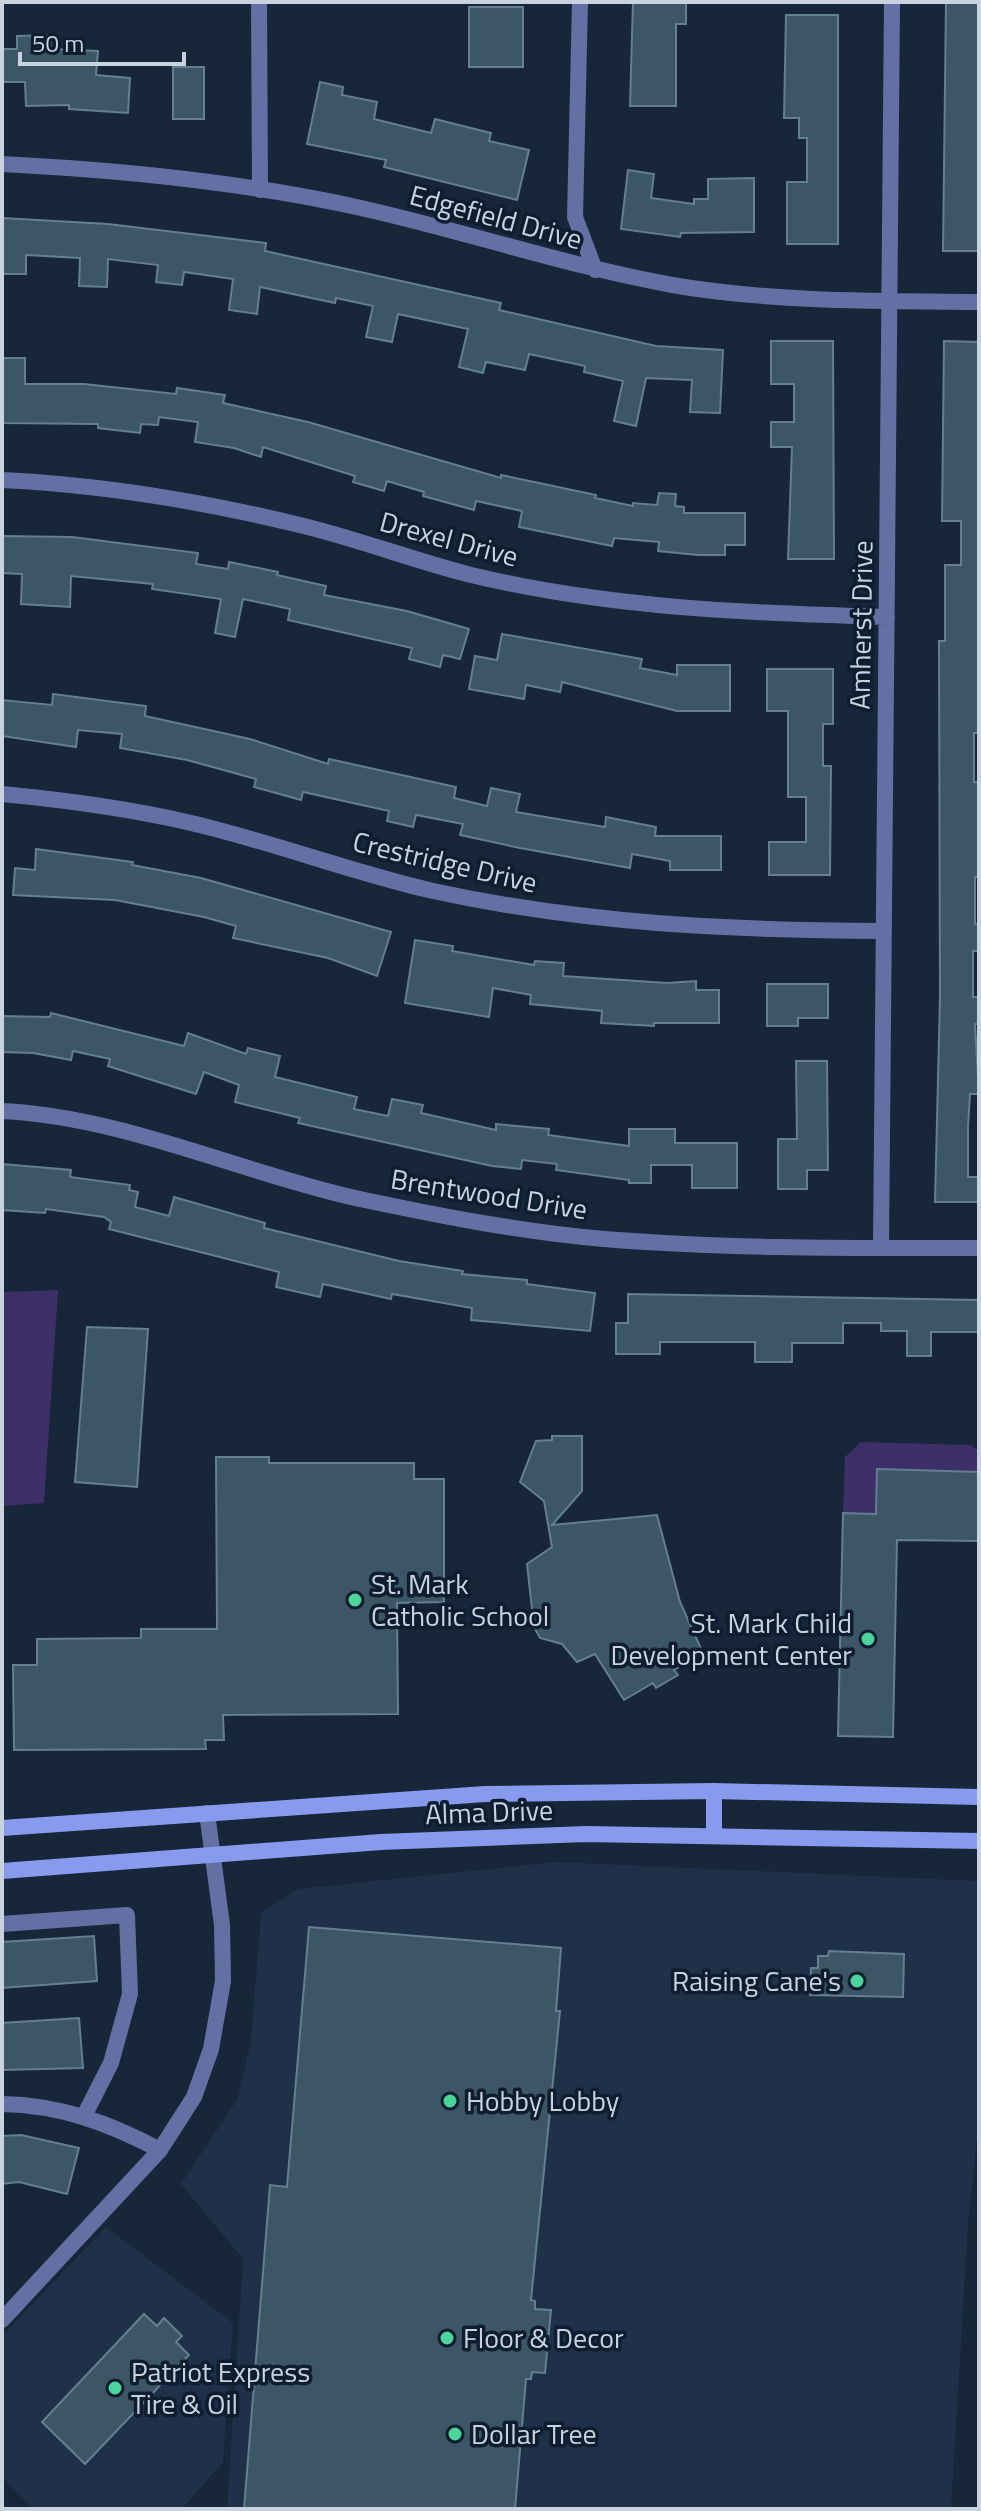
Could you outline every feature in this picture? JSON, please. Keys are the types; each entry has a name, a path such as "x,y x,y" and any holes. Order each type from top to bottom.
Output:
{"main road":[{"name":"Alma Drive","path":"2,1828 485,1794 714,1791 979,1797"},
{"path":"714,1791 714,1834"},
{"name":"Alma Drive","path":"2,1871 492,1837 714,1834 979,1841"}],"street":[{"path":"259,2 260,190"},
{"path":"580,2 575,217 595,270"},
{"name":"Amherst Drive","path":"881,1248 892,2"},
{"name":"Edgefield Drive","path":"2,164 95,168 260,190 361,208 595,270 772,298 979,302"},
{"name":"Drexel Drive","path":"2,480 75,484 196,501 310,528 470,574 589,598 712,612 887,617"},
{"name":"Crestridge Drive","path":"2,794 90,803 190,823 431,890 557,915 659,926 884,931"},
{"name":"Brentwood Drive","path":"2,1111 101,1126 357,1198 479,1223 663,1243 979,1248"},
{"path":"2,2320 160,2150 194,2097 211,2049 223,1981 222,1925 207,1813"},
{"path":"2,1924 127,1915 130,1994 111,2063 84,2116"},
{"path":"2,2104 67,2110 118,2128 160,2150"}],"shaded area":[{"path":"58,1290 44,1503 2,1506 2,1292"},
{"path":"861,1442 971,1445 979,1451 979,1472 877,1469 876,1514 843,1513 845,1457"},
{"path":"556,1862 979,1881 979,2118 968,2225 951,2509 227,2509 243,2259 181,2184 237,2100 251,2041 261,1913 298,1889"},
{"path":"106,2227 233,2323 223,2462 182,2509 33,2509 2,2477 2,2336"}],"building":[{"path":"633,2 686,2 686,24 676,24 676,106 630,106"},
{"path":"946,2 979,2 979,251 943,251"},
{"path":"469,7 523,7 523,67 469,67"},
{"path":"786,15 838,15 838,244 787,244 787,182 807,182 807,138 799,138 799,118 784,118"},
{"path":"51,35 51,49 98,51 96,75 130,78 128,113 69,109 69,105 26,106 25,82 2,82 2,49 17,49 17,36"},
{"path":"173,67 204,67 204,119 173,119"},
{"path":"320,82 343,87 342,95 377,102 374,119 431,133 435,119 491,133 489,141 529,150 517,200 384,167 386,160 307,144"},
{"path":"628,170 654,174 651,198 694,204 694,199 708,199 708,179 754,178 754,232 681,233 680,237 621,229"},
{"path":"2,218 108,224 266,243 265,251 501,303 499,310 656,346 723,350 720,413 690,412 692,380 646,378 636,426 614,421 623,381 584,372 585,366 529,354 525,370 486,362 483,373 459,367 468,329 398,314 392,342 366,337 373,306 336,298 335,303 260,287 257,314 229,310 233,279 184,272 182,285 156,282 158,265 108,259 107,287 79,286 80,258 26,255 26,274 2,274"},
{"path":"771,341 833,341 834,559 788,559 792,447 771,447 771,422 794,422 794,384 771,384"},
{"path":"944,341 979,342 979,733 974,733 974,782 979,782 979,877 975,877 975,924 979,924 979,951 973,951 973,997 979,997 979,1024 975,1024 979,1094 970,1094 968,1177 979,1177 979,1202 935,1202 940,997 939,641 945,641 945,565 961,565 961,521 942,521"},
{"path":"2,358 25,358 25,384 84,384 176,394 177,388 225,395 223,403 308,422 501,478 501,475 596,495 595,498 633,506 633,503 657,505 659,493 676,494 675,506 684,507 684,513 745,513 745,545 725,545 725,555 698,555 658,551 659,542 614,538 612,546 519,527 522,511 476,501 474,510 423,496 424,492 387,481 384,491 353,482 355,476 263,447 261,457 234,448 195,442 198,422 159,417 158,425 141,424 140,433 98,428 98,424 2,423"},
{"path":"2,536 72,537 198,553 196,564 228,569 229,562 278,572 277,575 326,586 324,595 407,611 469,629 460,659 443,655 440,667 409,659 412,648 288,620 290,609 243,599 235,637 215,633 221,599 152,589 153,584 71,576 70,607 21,604 22,574 2,573"},
{"path":"502,634 642,659 640,668 677,675 677,665 730,665 730,711 677,711 562,682 560,692 526,685 524,699 469,689 475,656 497,660"},
{"path":"767,669 833,669 833,724 823,724 823,766 831,766 830,875 769,875 769,842 806,842 806,797 788,797 788,711 767,711"},
{"path":"53,694 146,706 145,716 250,739 328,764 329,759 456,787 454,798 487,806 491,788 520,794 516,812 605,827 606,817 656,827 655,836 721,836 721,870 670,870 670,861 632,854 630,868 460,835 463,824 416,815 413,827 387,821 389,811 303,792 301,800 254,787 256,779 187,760 120,748 122,734 78,730 76,747 2,736 2,700 52,705"},
{"path":"36,849 133,862 132,865 201,878 391,932 377,976 328,958 233,938 236,926 204,917 115,900 13,895 15,868 35,870"},
{"path":"415,940 453,946 452,951 534,965 535,961 564,963 563,976 667,983 696,981 696,990 719,990 719,1023 654,1023 654,1026 601,1023 602,1011 530,1004 531,995 493,988 489,1017 405,1003"},
{"path":"767,984 828,984 828,1018 798,1018 798,1026 767,1026"},
{"path":"51,1013 184,1046 188,1033 246,1054 248,1048 280,1056 275,1077 357,1097 354,1109 388,1116 392,1099 423,1105 421,1113 496,1130 496,1124 549,1129 548,1135 629,1146 629,1129 675,1129 675,1143 737,1143 737,1188 692,1188 692,1165 651,1165 651,1183 629,1183 629,1180 556,1170 557,1164 522,1160 521,1169 492,1166 298,1123 300,1118 235,1102 239,1085 204,1072 196,1094 108,1066 110,1059 73,1051 71,1060 33,1053 2,1052 2,1016 50,1017"},
{"path":"796,1061 827,1061 828,1170 807,1170 807,1189 778,1189 778,1139 797,1139"},
{"path":"2,1164 71,1170 70,1177 130,1185 129,1190 138,1192 135,1207 169,1216 174,1197 265,1223 264,1228 399,1261 463,1271 462,1274 527,1280 527,1284 595,1293 590,1331 471,1320 472,1308 392,1294 391,1299 323,1284 320,1297 276,1287 279,1272 109,1229 111,1222 104,1217 46,1209 45,1213 2,1210"},
{"path":"628,1294 979,1300 979,1332 931,1332 931,1356 907,1356 907,1331 881,1331 881,1323 843,1323 843,1343 792,1343 792,1362 755,1362 755,1342 660,1342 660,1354 616,1354 616,1323 628,1323"},
{"path":"87,1327 148,1329 137,1487 75,1482"},
{"path":"552,1436 582,1436 582,1491 552,1525 657,1515 680,1602 703,1653 674,1670 678,1675 656,1688 653,1683 624,1700 595,1654 577,1662 562,1644 540,1638 534,1627 527,1564 552,1547 544,1501 520,1482 536,1441 552,1440"},
{"name":"St. Mark Catholic School","path":"216,1457 269,1457 269,1463 414,1463 414,1479 444,1479 444,1602 397,1603 398,1714 223,1715 224,1740 205,1740 206,1749 14,1750 13,1665 37,1665 37,1639 141,1638 141,1629 217,1629"},
{"name":"St. Mark Child Development Center","path":"877,1469 979,1472 979,1541 897,1540 893,1737 838,1736 843,1513 876,1514"},
{"path":"309,1927 561,1948 556,2011 560,2011 531,2300 535,2301 535,2309 551,2310 545,2373 532,2372 531,2379 526,2379 515,2509 244,2509 270,2185 287,2187"},
{"path":"94,1936 97,1981 2,1988 2,1942"},
{"name":"Raising Cane's","path":"829,1951 904,1954 903,1997 810,1995 811,1968 818,1968 818,1956 828,1956"},
{"path":"79,2018 83,2068 2,2070 2,2023"},
{"path":"21,2135 79,2148 67,2194 19,2182 2,2184 2,2136"},
{"name":"Patriot Express Tire & Oil","path":"144,2314 157,2326 164,2318 182,2336 176,2342 189,2355 85,2464 42,2422"}],"place":[{"name":"St. Mark Catholic School","path":"355,1600"},
{"name":"St. Mark Child Development Center","path":"868,1639"},
{"name":"Raising Cane's","path":"857,1981"},
{"name":"Hobby Lobby","path":"450,2101"},
{"name":"Floor & Decor","path":"447,2338"},
{"name":"Patriot Express Tire & Oil","path":"115,2388"},
{"name":"Dollar Tree","path":"455,2434"}]}
